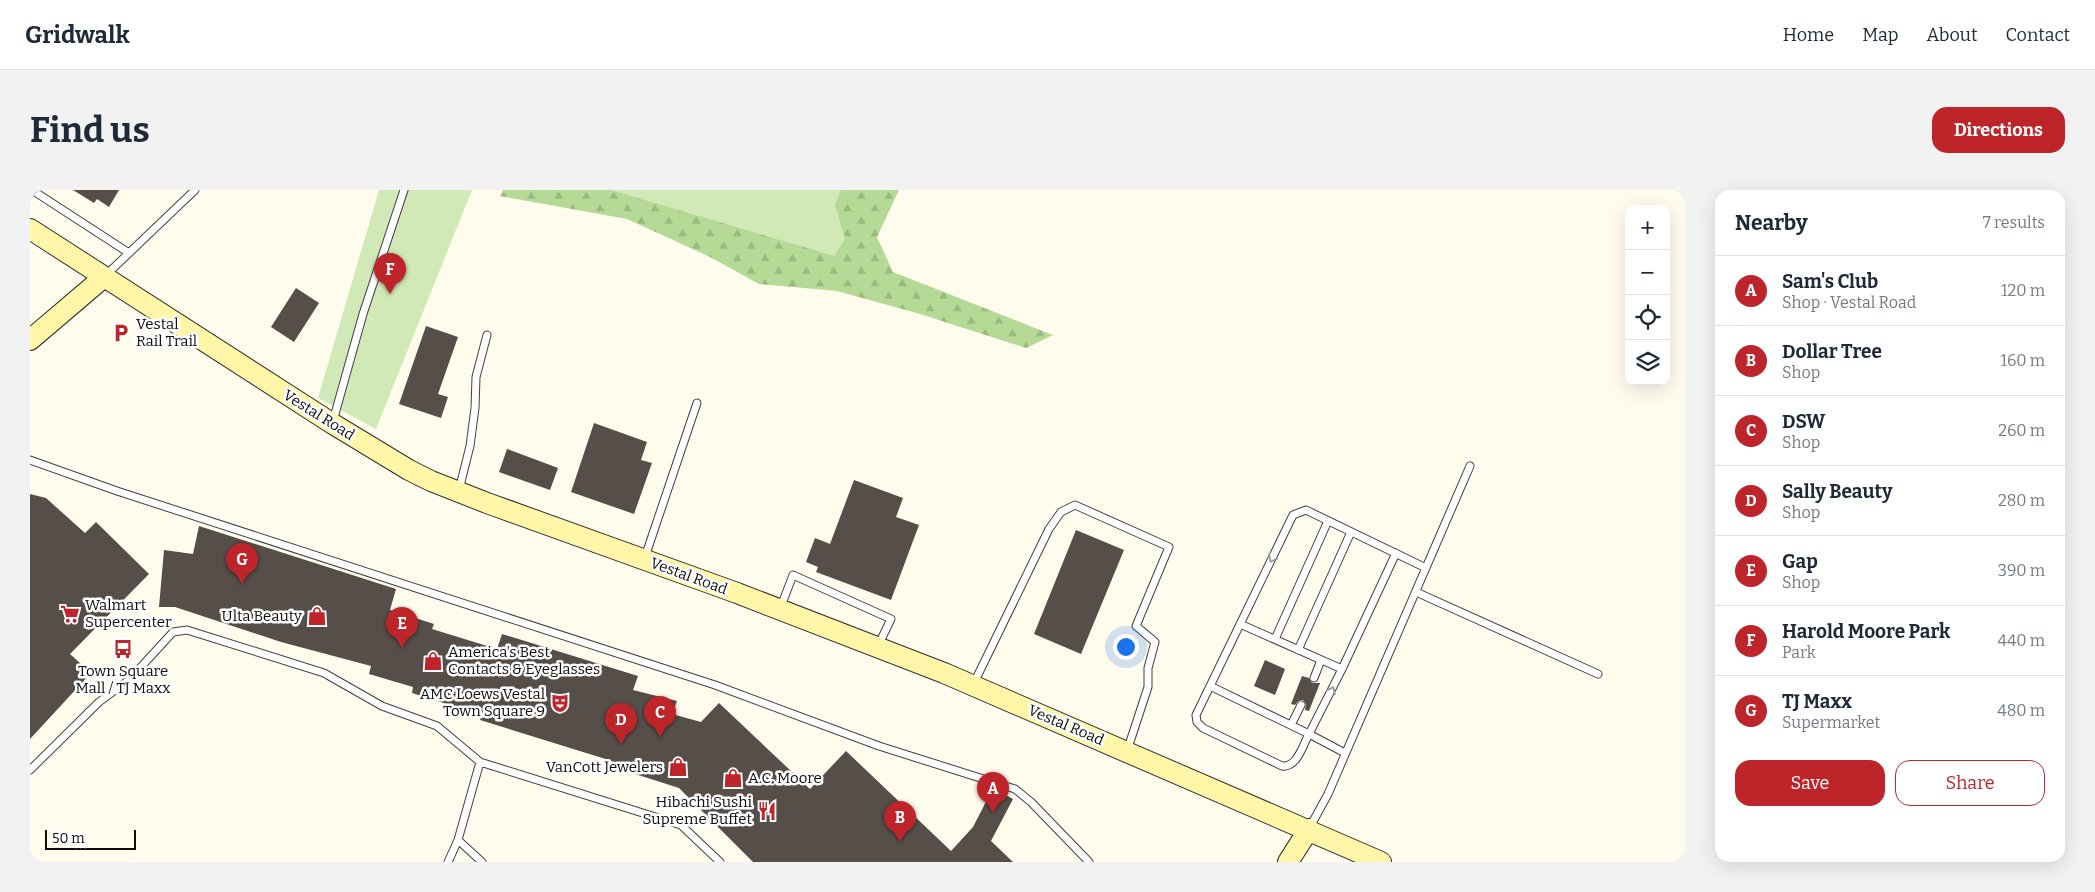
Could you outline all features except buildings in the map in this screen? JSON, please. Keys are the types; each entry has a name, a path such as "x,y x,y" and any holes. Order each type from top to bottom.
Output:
{"street":[{"name":"Vestal Road","path":"30,228 333,424 409,470 458,493 878,646 1127,750 1381,862"},
{"path":"30,340 104,277"},
{"path":"1288,862 1309,829"}],"lane":[{"path":"32,190 129,253"},
{"path":"182,190 187,198"},
{"path":"104,277 195,190"},
{"path":"333,424 363,314 404,190"},
{"path":"458,493 470,446 475,408 476,377 487,335"},
{"path":"644,560 697,403"},
{"path":"30,460 117,491 715,685 879,746 1015,789 1031,802 1089,862"},
{"path":"1309,829 1328,794 1470,466"},
{"path":"972,685 1049,529 1061,512 1076,505 1169,547 1136,626 1155,642 1148,668 1148,688 1127,750"},
{"path":"1396,553 1342,669 1294,763 1288,767 1282,766 1203,728 1197,722 1196,715 1294,515 1306,510 1396,553 1426,568"},
{"path":"1275,640 1328,521"},
{"path":"1298,650 1351,532"},
{"path":"780,609 793,575 891,619 878,646"},
{"path":"1416,592 1598,674"},
{"path":"1240,624 1342,669"},
{"path":"30,770 99,702 130,679 173,632 187,630 324,673 382,706 437,726 480,762 682,825 720,862"},
{"path":"1314,678 1321,660"},
{"path":"1210,686 1346,753"},
{"path":"1291,725 1300,705"},
{"path":"448,862 458,840 480,762"},
{"path":"458,840 482,862"}],"green space":[{"path":"379,190 472,190 376,429 318,398"},
{"path":"503,190 611,190 834,256 845,239 835,205 841,190 899,190 877,237 893,272 1053,335 1026,348 920,314 837,291 759,284 710,257 627,219 500,196"},
{"path":"571,190 881,190 857,273"}],"place":[{"name":"Harold Moore Park","path":"390,294"},
{"name":"Vestal Rail Trail","path":"121,333"},
{"name":"TJ Maxx","path":"242,584"},
{"name":"Walmart Supercenter","path":"70,614"},
{"name":"Ulta Beauty","path":"317,616"},
{"name":"Gap","path":"402,648"},
{"name":"Town Square Mall / TJ Maxx","path":"123,649"},
{"name":"America's Best Contacts & Eyeglasses","path":"433,661"},
{"name":"AMC Loews Vestal Town Square 9","path":"560,703"},
{"name":"DSW","path":"660,737"},
{"name":"Sally Beauty","path":"621,744"},
{"name":"VanCott Jewelers","path":"678,767"},
{"name":"A.C. Moore","path":"733,778"},
{"name":"Hibachi Sushi Supreme Buffet","path":"767,811"},
{"name":"Sam's Club","path":"993,813"},
{"name":"Dollar Tree","path":"900,842"}]}
